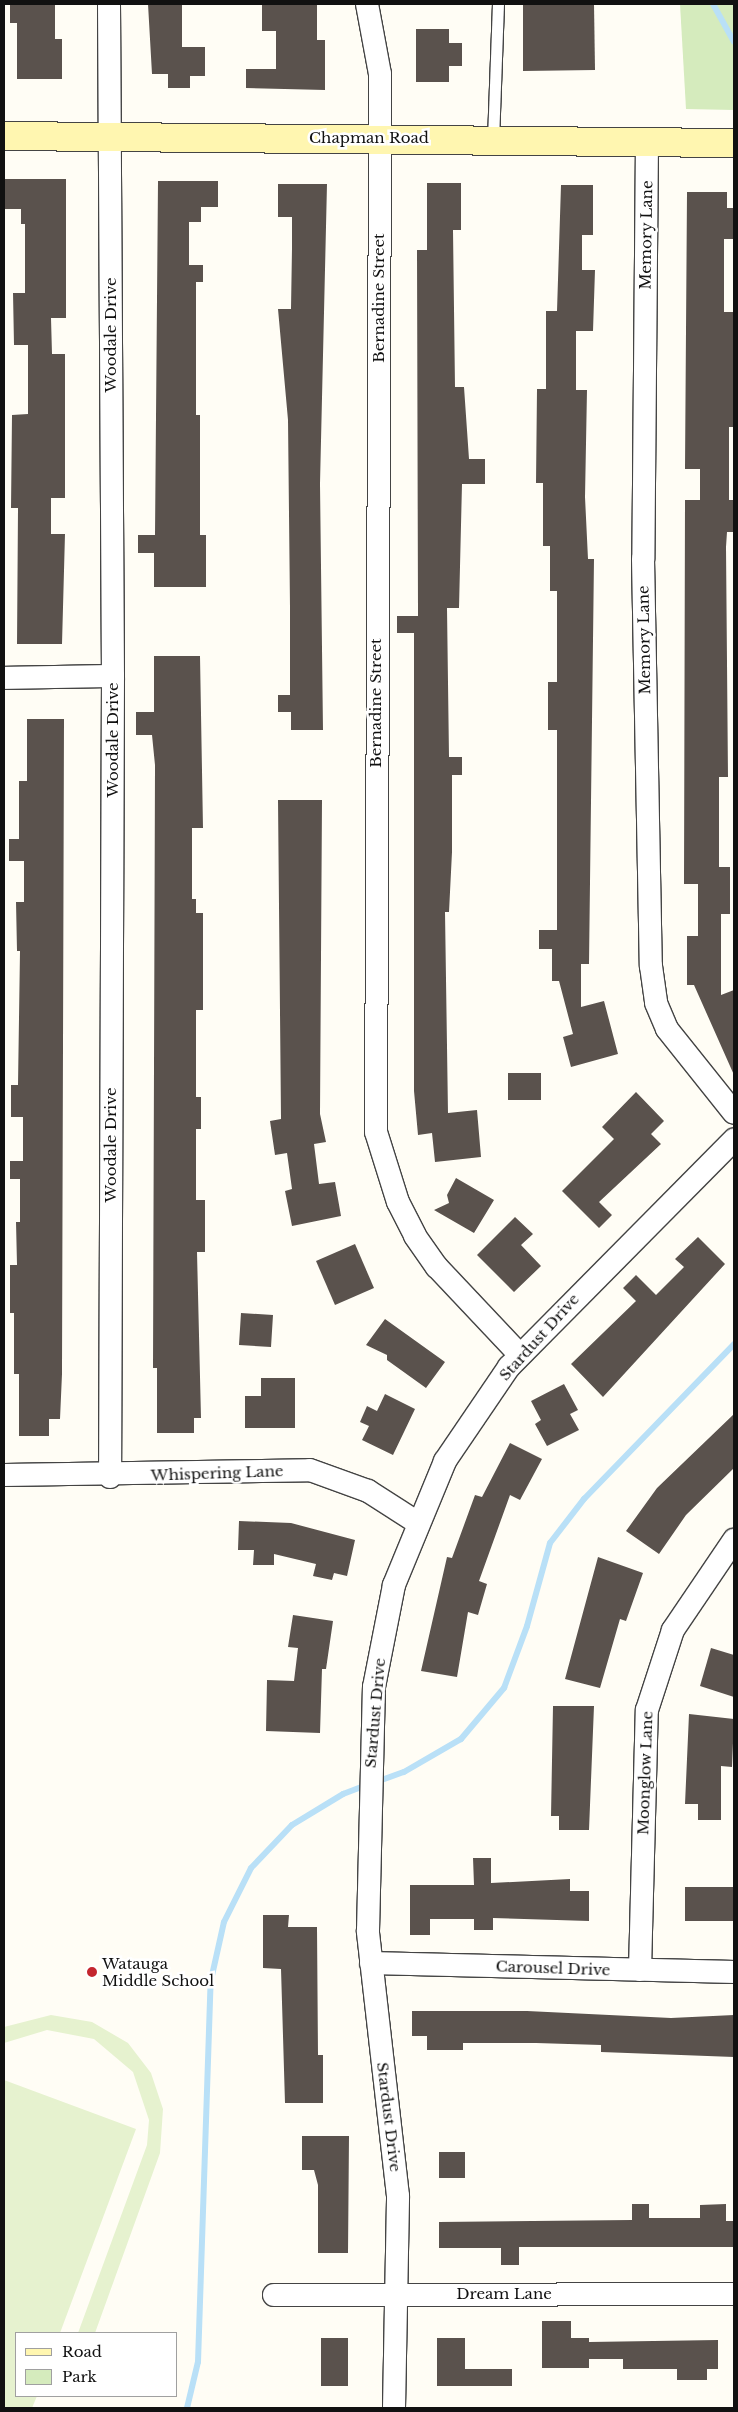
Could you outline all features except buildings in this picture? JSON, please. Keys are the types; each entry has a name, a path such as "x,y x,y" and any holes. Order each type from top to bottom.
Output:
{"street":[{"name":"Woodale Drive","path":"108,4 113,676 110,1477"},
{"name":"Bernadine Street","path":"367,4 380,74 376,1132 395,1194 415,1236 437,1267 520,1355"},
{"name":"Chapman Road","path":"4,136 380,138 734,143"},
{"name":"Memory Lane","path":"647,141 643,559 651,966 656,1003 667,1029 734,1113"},
{"path":"4,678 113,676"},
{"name":"Stardust Drive","path":"394,2408 398,2196 371,1962 369,1822 369,1758 383,1633 418,1523 445,1461 520,1355 734,1140"},
{"name":"Whispering Lane","path":"4,1475 110,1477 310,1470 368,1491 418,1523"},
{"name":"Moonglow Lane","path":"640,1970 646,1710 673,1630 734,1540"},
{"name":"Carousel Drive","path":"371,1962 734,1972"},
{"name":"Dream Lane","path":"274,2295 734,2294"}],"lane":[{"path":"493,140 498,4"}],"green space":[{"path":"680,4 734,4 734,110 686,109"},
{"path":"51,2015 92,2022 128,2043 151,2073 163,2109 160,2153 95,2332 78,2332 147,2145 149,2120 133,2072 94,2039 47,2030 4,2043 4,2027"},
{"path":"4,2080 136,2129 60,2332 15,2332 15,2397 37,2397 32,2408 4,2408"}],"waterway":[{"path":"713,4 734,42"},
{"path":"376,1782 404,1772 461,1739 504,1688 527,1626 550,1543 584,1499 734,1344"},
{"path":"187,2408 198,2362 211,1980 224,1922 251,1868 292,1825 343,1794 367,1785"}],"place":[{"name":"Watauga Middle School","path":"92,1972"}]}
